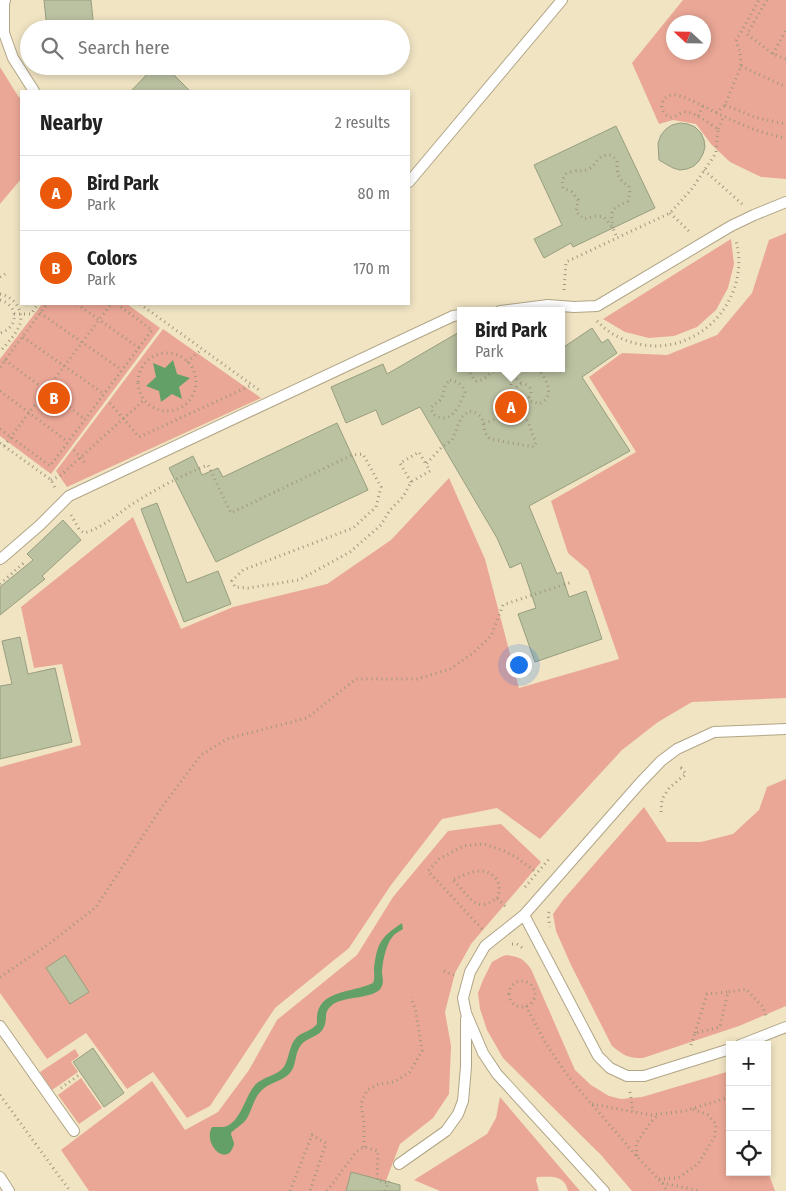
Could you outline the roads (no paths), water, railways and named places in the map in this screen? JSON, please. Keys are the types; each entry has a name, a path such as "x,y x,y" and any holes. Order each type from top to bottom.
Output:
{"lane":[{"path":"5,0 4,33 13,58 20,69"},
{"path":"410,181 562,0"},
{"path":"24,75 33,90"},
{"path":"532,307 548,305 597,306 731,226 786,202"},
{"path":"0,558 40,525 69,496 457,316"},
{"path":"399,1164 446,1130 458,1114 463,1101 466,1067 466,1013 464,998 470,972 485,946 524,915 640,783 661,761 677,749 714,732 786,729"},
{"path":"524,915 598,1056 610,1068 627,1076 644,1076 726,1050"},
{"path":"466,1013 483,1053 498,1074 604,1191"},
{"path":"0,1026 74,1131"},
{"path":"750,1041 786,1027"},
{"path":"0,1177 10,1191"}],"place":[{"name":"Colors","path":"54,398"},
{"name":"Bird Park","path":"511,407"}]}
